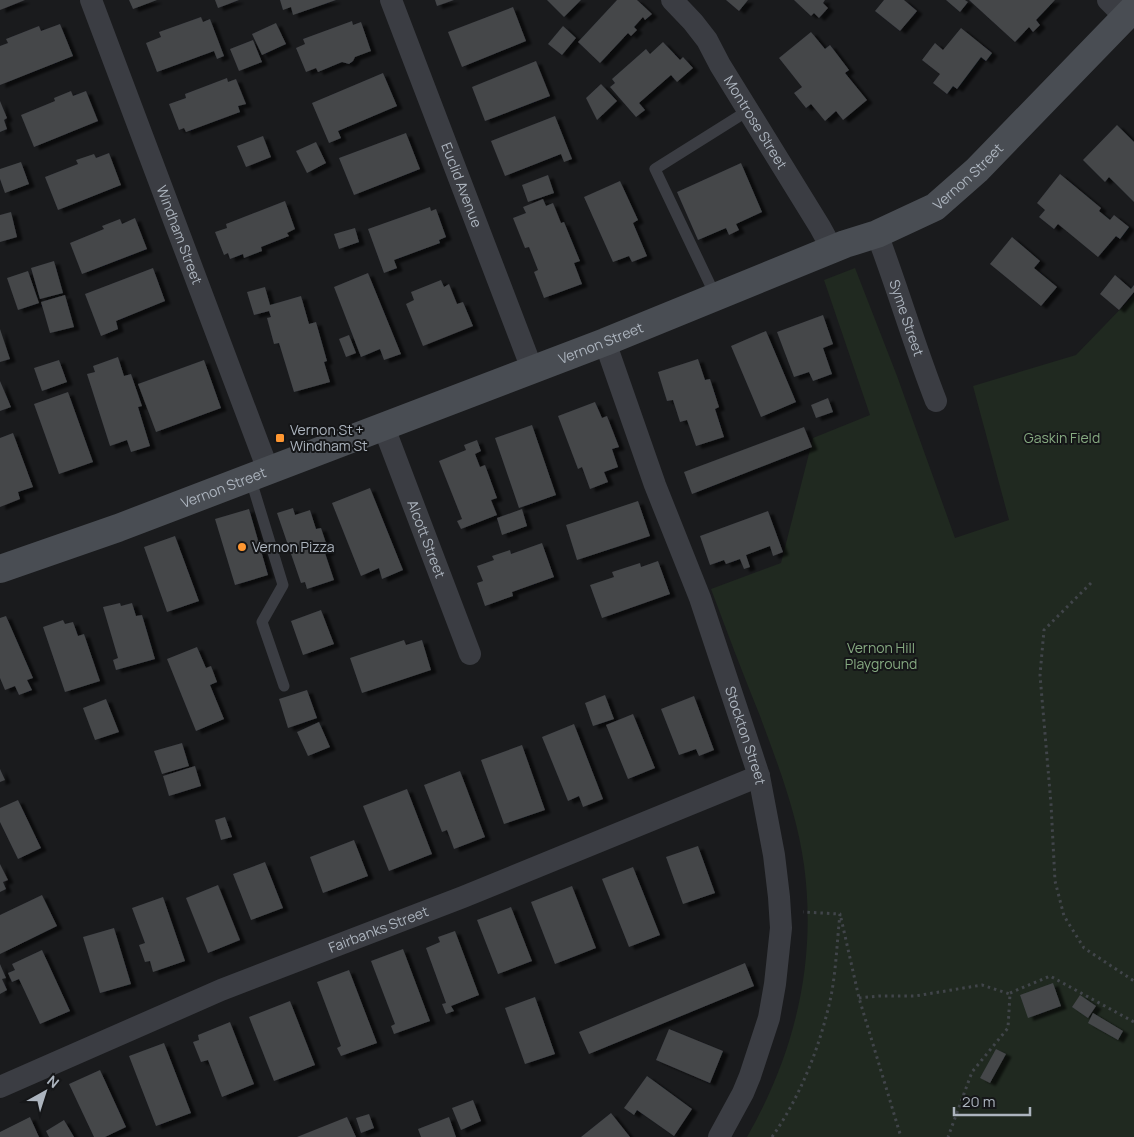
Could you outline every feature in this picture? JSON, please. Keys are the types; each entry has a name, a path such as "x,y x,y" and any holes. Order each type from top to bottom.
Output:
{"street":[{"name":"Windham Street","path":"91,0 259,474"},
{"name":"Euclid Avenue","path":"391,0 532,369"},
{"name":"Montrose Street","path":"672,0 694,22 707,40 720,65 820,226 832,249"},
{"name":"Vernon Street","path":"0,569 118,528 383,425 605,342 832,249 877,234 935,207 977,170 1122,8"},
{"name":"Syme Street","path":"877,234 891,269 923,368 936,401"},
{"name":"Stockton Street","path":"605,342 655,485 700,598 759,776 774,855 781,928 769,1018 743,1093 719,1137"},
{"name":"Alcott Street","path":"383,425 470,654"},
{"name":"Fairbanks Street","path":"0,1087 221,990 463,897 759,776"}],"lane":[{"path":"716,298 655,169 748,110"},
{"path":"259,474 283,585 262,622 284,686"}],"path":[{"path":"1092,583 1044,630 1040,675 1051,804 1055,881 1064,916 1084,948 1134,981"},
{"path":"780,912 840,914"},
{"path":"840,914 859,998 901,1137"},
{"path":"772,1137 782,1123 802,1086 814,1054 830,1000 840,914"},
{"path":"859,998 915,996 982,985 1010,994 1050,976 1134,1022"},
{"path":"948,1137 972,1072 1008,1028 1010,994"}],"green space":[{"name":"Vernon Hill Playground","path":"855,268 897,376 955,538 1009,520 973,386 1076,355 1134,295 1134,1137 747,1137 764,1105 790,1040 804,972 807,937 807,901 801,846 786,789 711,589 781,563 813,438 870,415 824,280"}],"building":[{"path":"0,0 25,0 0,10"},
{"path":"129,0 157,0 133,9"},
{"path":"215,0 239,0 218,8"},
{"path":"280,0 336,0 293,15 291,7 283,10"},
{"path":"435,0 454,0 437,6"},
{"path":"547,0 581,0 564,17"},
{"path":"617,0 637,0 652,14 645,20 643,17 634,27 637,30 631,36 628,33 600,63 578,42"},
{"path":"726,0 748,0 739,11"},
{"path":"794,0 825,0 823,3 828,8 819,18 814,13 811,16"},
{"path":"884,0 904,0 917,11 900,31 875,11"},
{"path":"946,0 965,0 968,2 960,12"},
{"path":"969,0 1055,0 1036,20 1040,25 1033,32 1029,27 1015,42"},
{"path":"513,7 526,41 462,67 448,32"},
{"path":"201,17 203,22 210,19 224,56 217,59 214,51 157,72 146,43 161,37 159,32"},
{"path":"352,21 353,25 361,22 371,51 355,57 349,64 342,62 318,72 316,68 306,72 296,48 305,44 303,39"},
{"path":"276,23 286,44 262,55 252,34"},
{"path":"60,24 73,56 0,85 0,46 8,43 6,39 39,26 41,31"},
{"path":"563,26 576,38 562,55 548,44"},
{"path":"961,28 992,53 986,61 981,57 957,89 953,86 947,94 933,83 940,74 922,60 935,43 943,50"},
{"path":"811,32 825,49 830,45 849,70 845,73 867,100 843,120 836,111 825,121 811,104 806,108 794,93 802,87 779,58"},
{"path":"253,40 262,62 239,71 230,49"},
{"path":"663,42 680,60 683,57 693,68 677,82 671,75 639,103 645,110 636,117 610,87 615,83 612,79 646,49 650,54"},
{"path":"536,61 550,96 485,121 472,87"},
{"path":"383,73 397,106 338,131 341,138 329,143 312,103"},
{"path":"227,78 228,82 236,79 246,104 238,106 240,112 186,132 184,128 179,130 169,104 186,98 185,94"},
{"path":"601,84 617,101 597,120 586,98"},
{"path":"71,91 73,96 86,91 98,121 34,147 21,115 55,101 54,98"},
{"path":"0,101 7,118 4,120 7,129 0,132"},
{"path":"555,116 572,159 564,162 561,154 505,176 491,141"},
{"path":"1117,125 1134,142 1134,202 1109,177 1105,182 1083,160"},
{"path":"406,133 420,169 354,195 339,158"},
{"path":"263,136 271,157 246,167 237,146"},
{"path":"316,142 326,163 307,173 296,151"},
{"path":"109,153 121,185 58,210 45,177 78,164 76,160 94,154 96,158"},
{"path":"21,162 29,184 5,193 0,179 0,169"},
{"path":"741,163 762,212 736,224 739,230 729,235 726,228 698,240 677,192"},
{"path":"1060,174 1101,208 1099,211 1110,220 1114,215 1129,227 1120,239 1116,236 1098,257 1058,224 1054,229 1039,217 1045,210 1037,203"},
{"path":"548,175 554,193 528,202 522,185"},
{"path":"620,181 638,220 633,223 647,256 632,262 629,256 613,262 584,197"},
{"path":"543,199 546,206 553,203 561,223 564,222 580,261 574,263 582,284 544,298 534,272 538,270 529,247 525,248 513,218 526,213 523,207"},
{"path":"285,201 295,229 287,233 289,236 261,247 262,251 244,258 243,254 230,259 228,253 224,255 215,232 227,228 226,224"},
{"path":"430,207 431,211 436,209 446,237 439,240 440,243 394,260 397,268 384,273 368,229"},
{"path":"11,212 17,237 0,242 0,215"},
{"path":"135,218 147,249 82,274 70,243 104,229 102,226 120,219 122,224"},
{"path":"355,228 359,242 339,249 334,234"},
{"path":"1012,237 1040,261 1034,268 1057,287 1041,306 990,264"},
{"path":"54,261 63,293 40,299 31,268"},
{"path":"153,268 165,301 116,321 118,329 101,336 85,294"},
{"path":"28,271 39,303 18,310 7,278"},
{"path":"368,273 401,354 384,360 380,349 361,357 334,287"},
{"path":"1115,275 1131,289 1134,285 1134,292 1119,310 1100,294"},
{"path":"441,280 444,287 449,284 457,304 463,302 473,326 423,346 406,304 414,300 411,292"},
{"path":"265,287 270,305 301,296 309,324 316,322 327,361 324,362 330,382 294,392 279,343 274,344 267,318 271,317 269,311 254,315 247,292"},
{"path":"65,295 74,327 50,333 41,302"},
{"path":"823,315 833,344 823,348 832,374 813,381 809,372 794,377 777,332"},
{"path":"0,329 10,359 0,362"},
{"path":"766,331 796,402 761,417 731,346"},
{"path":"349,335 356,353 346,357 339,339"},
{"path":"118,357 124,376 131,374 142,406 138,407 150,446 131,452 127,440 110,446 87,374 95,372 93,366"},
{"path":"698,359 705,380 710,379 719,407 715,409 724,437 696,446 687,420 680,422 673,400 667,401 658,372"},
{"path":"59,360 67,382 42,391 34,368"},
{"path":"204,360 221,408 156,432 138,384"},
{"path":"0,381 11,407 0,411"},
{"path":"68,392 93,462 59,474 34,404"},
{"path":"828,398 833,412 816,418 811,405"},
{"path":"595,402 602,418 607,416 619,447 612,449 618,467 604,472 608,482 590,489 582,467 578,469 558,416"},
{"path":"532,425 556,495 519,508 495,438"},
{"path":"804,427 812,447 692,494 684,472"},
{"path":"13,433 33,487 18,492 20,499 0,507 0,438"},
{"path":"477,440 481,451 475,454 480,467 485,465 497,498 491,500 497,515 461,529 457,521 462,519 439,461 466,450 464,445"},
{"path":"370,488 403,570 382,579 379,568 361,576 332,503"},
{"path":"638,501 650,536 577,560 566,525"},
{"path":"293,508 295,515 310,510 316,529 321,528 329,552 325,553 334,580 307,589 305,582 301,583 277,513"},
{"name":"Vernon Pizza","path":"249,509 268,575 235,585 215,519"},
{"path":"522,509 527,526 502,535 497,518"},
{"path":"768,511 783,552 773,556 770,546 746,555 750,567 744,569 740,559 726,564 724,560 710,565 700,536"},
{"path":"175,536 199,601 167,612 144,547"},
{"path":"542,543 554,577 512,592 513,596 485,606 477,583 483,581 477,566 494,560 492,556 510,550 511,554"},
{"path":"658,561 670,594 602,618 590,585 614,577 612,572 640,563 641,567"},
{"path":"120,603 121,606 132,603 136,616 142,615 155,659 116,670 113,660 118,658 103,607"},
{"path":"321,610 334,644 303,655 291,621"},
{"path":"6,616 33,678 27,680 32,690 19,695 15,686 5,690 0,678 0,618"},
{"path":"63,620 65,624 73,622 78,636 84,634 100,681 65,692 43,627"},
{"path":"404,640 406,645 422,640 431,670 362,693 350,658"},
{"path":"197,647 206,668 211,666 217,682 210,685 224,719 196,731 167,659"},
{"path":"307,690 317,718 288,728 279,699"},
{"path":"605,695 614,719 593,726 585,703"},
{"path":"694,696 714,750 699,756 696,749 679,755 661,709"},
{"path":"106,699 119,732 95,740 83,708"},
{"path":"633,714 655,768 628,779 606,725"},
{"path":"319,722 330,747 308,756 297,732"},
{"path":"574,724 603,799 583,807 579,796 568,801 542,737"},
{"path":"182,743 189,766 162,774 154,751"},
{"path":"522,745 545,810 504,824 481,760"},
{"path":"195,766 201,786 169,796 163,776"},
{"path":"0,769 5,780 0,782"},
{"path":"460,771 485,837 454,849 447,830 442,832 424,785"},
{"path":"407,789 432,854 389,871 363,806"},
{"path":"18,800 41,848 18,859 0,822 0,808"},
{"path":"225,817 232,837 221,840 215,820"},
{"path":"354,840 368,876 323,893 310,857"},
{"path":"698,846 715,893 683,904 666,857"},
{"path":"265,862 283,908 251,920 233,874"},
{"path":"0,864 8,880 3,882 6,889 0,892"},
{"path":"633,867 660,935 629,947 602,879"},
{"path":"218,885 240,940 208,953 186,898"},
{"path":"572,886 596,948 555,964 531,902"},
{"path":"42,895 57,926 0,954 0,915"},
{"path":"163,897 185,961 153,972 150,961 145,962 139,945 145,943 132,908"},
{"path":"511,907 532,961 498,974 477,920"},
{"path":"114,928 131,984 100,993 83,937"},
{"path":"455,931 479,995 451,1006 454,1011 446,1014 442,1004 446,1003 426,948 440,942 438,937"},
{"path":"403,949 430,1021 394,1034 391,1026 395,1024 371,961"},
{"path":"42,950 70,1011 40,1024 19,979 12,982 8,973 15,970 12,964"},
{"path":"745,963 754,986 589,1054 579,1032"},
{"path":"0,964 6,978 2,979 7,990 0,994"},
{"path":"349,970 377,1043 341,1056 337,1048 341,1046 317,982"},
{"path":"1053,983 1061,1006 1028,1018 1020,995"},
{"path":"1080,995 1096,1006 1088,1018 1072,1007"},
{"path":"535,997 555,1054 525,1064 505,1008"},
{"path":"290,1001 315,1065 274,1081 249,1017"},
{"path":"1093,1013 1123,1031 1118,1040 1088,1023"},
{"path":"230,1022 254,1084 222,1097 208,1060 201,1062 193,1042 199,1040 198,1035"},
{"path":"669,1029 723,1051 710,1083 656,1060"},
{"path":"164,1043 191,1113 156,1126 129,1056"},
{"path":"996,1049 1006,1054 990,1083 980,1078"},
{"path":"100,1070 126,1127 105,1137 94,1137 69,1084"},
{"path":"647,1076 692,1109 674,1136 637,1110 634,1115 624,1108"},
{"path":"473,1100 481,1121 461,1130 452,1108"},
{"path":"611,1113 630,1137 581,1137"},
{"path":"369,1114 374,1128 361,1133 356,1118"},
{"path":"30,1117 39,1137 0,1137 0,1132"},
{"path":"347,1117 356,1137 297,1137"},
{"path":"449,1117 456,1137 421,1137 418,1129"},
{"path":"64,1120 74,1137 49,1137 46,1131"}],"place":[{"name":"Vernon St + Windham St","path":"280,438"},
{"name":"Vernon Pizza","path":"242,547"}],"park label":[{"name":"Gaskin Field","path":"1062,438"}]}
